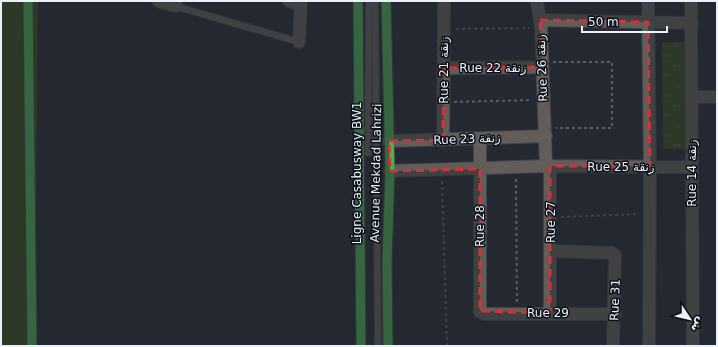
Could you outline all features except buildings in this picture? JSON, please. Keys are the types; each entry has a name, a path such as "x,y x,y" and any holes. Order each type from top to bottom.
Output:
{"main road":[{"path":"28,1 32,346"},
{"name":"Avenue Mekdad Lahrizi","path":"358,1 361,346"},
{"name":"Avenue Mekdad Lahrizi","path":"386,1 390,171 387,260 388,346"}],"street":[{"path":"158,1 176,3"},
{"path":"289,1 301,3 300,42"},
{"name":"Rue 21 زنقة","path":"443,140 444,1"},
{"name":"Rue 26 زنقة","path":"537,1 540,24 545,132"},
{"path":"648,1 650,166 649,346"},
{"name":"Rue 14 زنقة","path":"691,1 693,97 693,346"},
{"path":"540,24 648,22 692,23"},
{"name":"Rue 22 زنقة","path":"444,68 542,64"},
{"path":"693,97 717,97"},
{"name":"Rue 23 زنقة","path":"389,141 480,139 545,132"},
{"name":"Rue 27","path":"545,132 548,166 551,251 550,313"},
{"name":"Rue 28","path":"480,139 481,313"},
{"name":"Rue 25 زنقة","path":"390,171 548,166 650,166 692,168"},
{"name":"Rue 31","path":"551,251 615,254 614,346"},
{"name":"Rue 29","path":"481,313 615,314"}],"lane":[{"name":"Ligne Casabusway BW1","path":"368,157 369,1"},
{"name":"Ligne Casabusway BW1","path":"375,1 378,346"},
{"path":"176,3 300,42"},
{"name":"Ligne Casabusway BW1","path":"367,227 367,346"}],"path":[{"path":"444,29 540,24"},
{"path":"542,64 612,62 612,128 545,132"},
{"path":"444,102 543,100"},
{"path":"516,168 517,314"},
{"path":"442,170 447,346"},
{"path":"550,216 650,214"}],"highlighted area":[{"path":"540,20 648,22 650,166 550,166 550,313 480,311 480,169 390,171 389,141 443,140 444,68 542,67"}],"green space":[{"path":"1,1 38,1 35,346 1,346"},
{"path":"662,42 690,42 690,149 663,149"}],"traffic: fast":[{"path":"28,1 32,346"},
{"path":"358,1 361,346"},
{"path":"386,1 390,171 387,260 388,346"}]}
